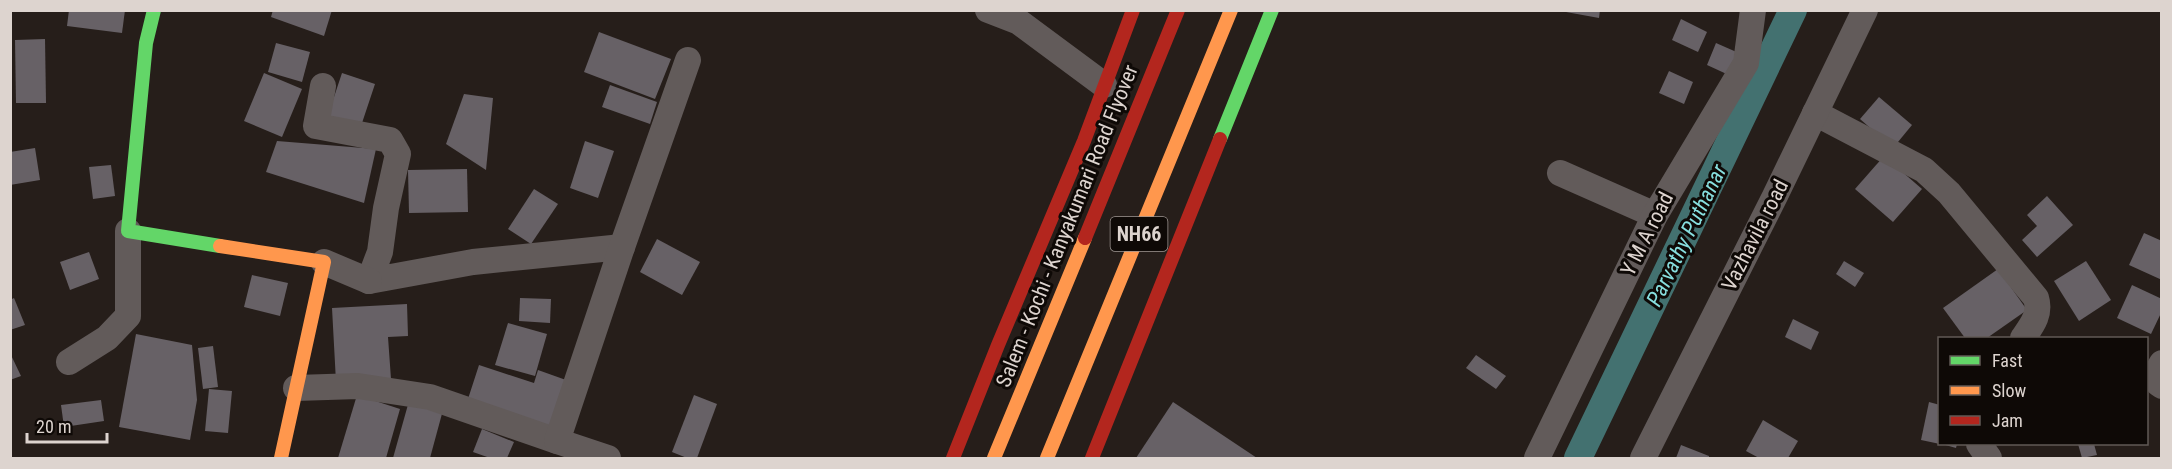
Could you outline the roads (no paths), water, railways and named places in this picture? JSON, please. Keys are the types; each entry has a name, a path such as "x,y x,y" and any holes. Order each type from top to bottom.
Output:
{"main road":[{"path":"154,10 146,43 128,231 324,262 281,459"},
{"path":"953,459 998,345 1084,141 1133,10"},
{"name":"Salem - Kochi - Kanyakumari Road Flyover","path":"994,459 1178,10"},
{"name":"NH66","path":"1047,459 1232,10"},
{"path":"1092,459 1272,10"}],"street":[{"path":"988,10 1019,22 1104,85"},
{"name":"Y M A road","path":"1537,459 1655,215 1746,63 1753,10"},
{"name":"Vazhavila road","path":"1643,459 1864,10"},
{"path":"557,441 688,60"},
{"path":"323,86 316,126 390,140 398,154 386,208 380,252 369,281"},
{"path":"1815,113 1924,170 1949,193 2036,298 2039,307 2035,320 2024,337"},
{"path":"1560,173 1655,215"},
{"path":"69,362 107,338 128,316 128,231"},
{"path":"324,262 369,281 473,262 622,247"},
{"path":"296,388 358,387 430,397 608,459"},
{"path":"1980,445 1991,459"}],"waterway":[{"name":"Parvathy Puthanar","path":"1578,458 1793,10"}]}
